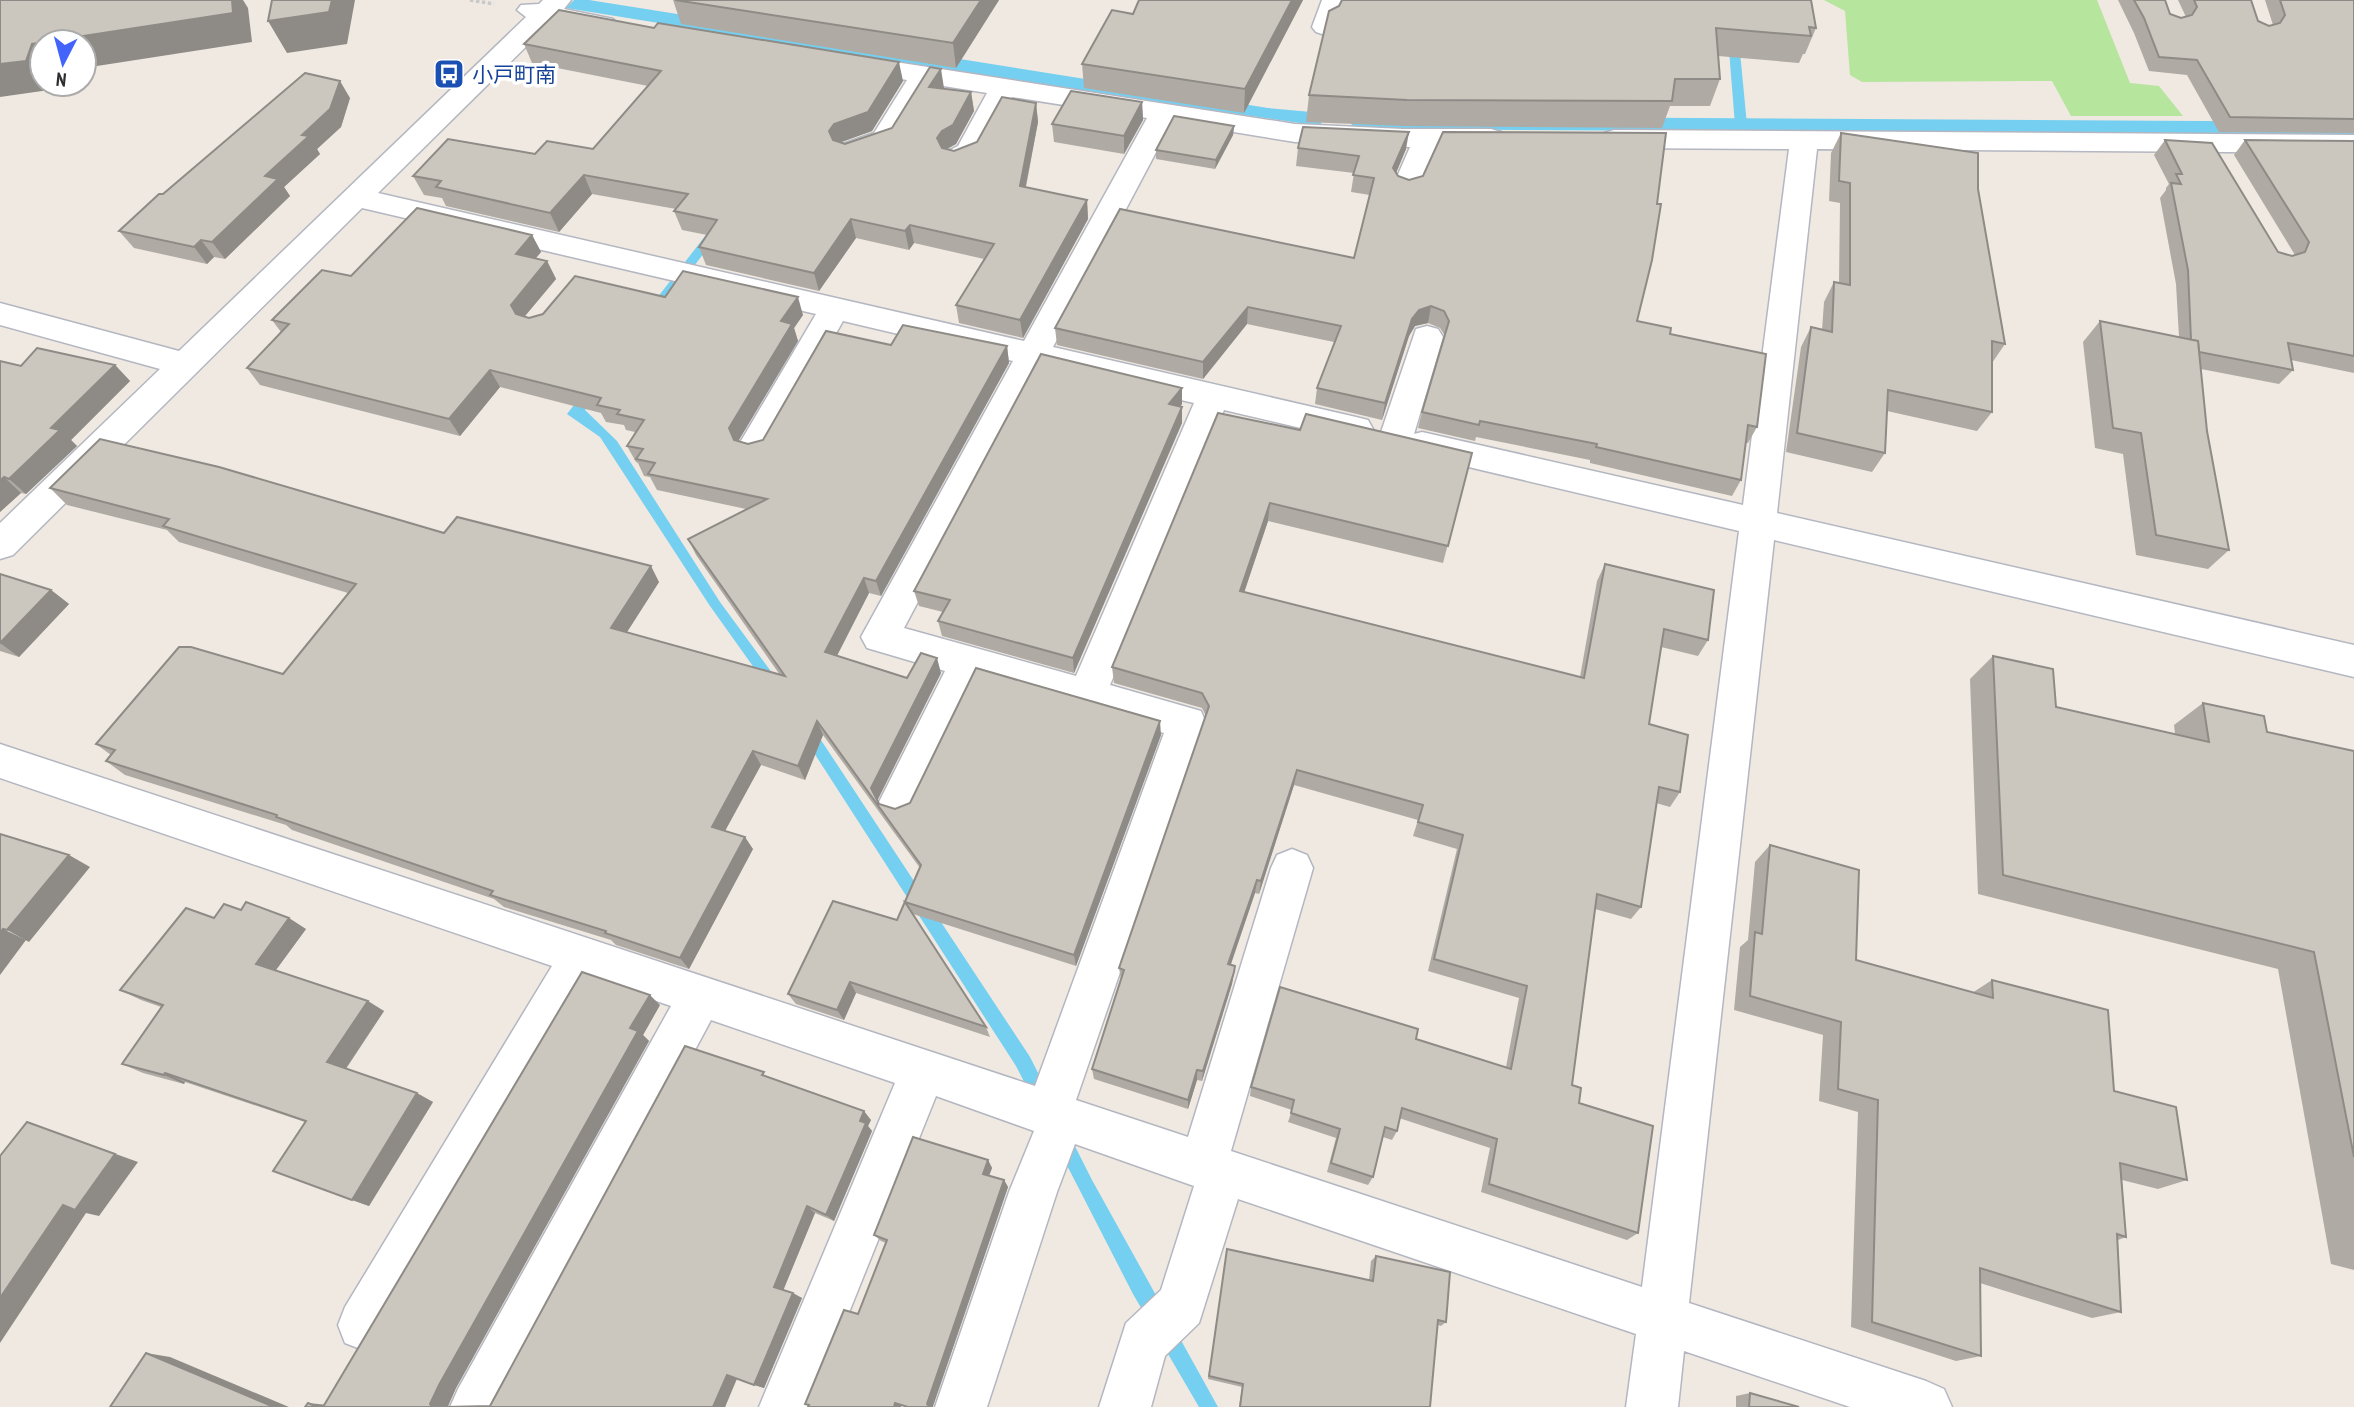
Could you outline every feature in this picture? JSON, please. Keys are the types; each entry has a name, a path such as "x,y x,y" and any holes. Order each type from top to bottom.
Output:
{"street":[{"path":"1325,27 1335,0"},
{"path":"0,545 545,9 628,28"},
{"path":"831,60 1295,133 1517,138"},
{"path":"850,151 884,139 923,75"},
{"path":"956,158 969,152 1003,88"},
{"path":"961,1407 1187,723 880,637 1163,114"},
{"path":"1407,186 1428,138"},
{"path":"1585,139 1804,141 2217,155 2354,144"},
{"path":"1652,1407 1804,141"},
{"path":"355,197 589,263 835,308 2354,661"},
{"path":"755,446 835,308"},
{"path":"0,314 185,364"},
{"path":"1396,438 1427,337"},
{"path":"1087,695 1213,396"},
{"path":"900,802 968,662"},
{"path":"0,761 1926,1407"},
{"path":"1125,1407 1144,1341 1181,1305 1213,1169 1292,868"},
{"path":"363,1325 581,957"},
{"path":"477,1407 699,997"},
{"path":"785,1407 923,1072"}],"green space":[{"path":"1824,0 2097,0 2130,83 2159,86 2183,116 2071,116 2052,81 1862,82 1850,75 1845,11"}],"water":[{"path":"574,0 589,0 1268,108 1322,113 1321,126 854,55 585,410 617,441 720,602 817,734 1030,1057 1092,1180 1218,1407 1199,1407 1133,1294 1016,1066 807,742 710,606 600,437 567,414 834,70 844,53 566,8"},
{"path":"1353,116 2354,122 2354,135 1351,129"}],"building":[{"path":"0,0 232,0 233,13 98,34 98,28 28,28 26,61 0,64"},
{"path":"272,0 332,0 329,12 268,21"},
{"path":"675,0 981,0 953,43"},
{"path":"1139,0 1292,0 1245,89 1082,64 1112,10 1133,14"},
{"path":"1342,0 1811,0 1816,28 1809,27 1811,36 1716,28 1720,79 1675,79 1672,101 1407,100 1309,95 1329,11 1339,6"},
{"path":"2134,0 2165,0 2170,14 2181,18 2192,15 2197,7 2194,0 2251,0 2258,21 2269,26 2280,23 2285,15 2280,0 2354,0 2354,119 2230,117 2197,60 2159,57"},
{"path":"559,10 654,28 658,23 899,62 868,112 834,124 829,131 833,140 845,144 892,128 930,67 941,69 929,87 971,92 953,125 942,131 937,138 942,148 954,151 977,142 1002,97 1036,103 1020,186 1087,200 1020,320 956,305 994,244 910,225 905,231 851,219 814,273 699,247 717,220 674,211 688,194 584,175 550,213 436,187 441,181 413,176 448,139 535,154 547,141 593,149 661,71 524,44"},
{"path":"305,73 340,81 330,109 302,135 309,136 265,176 278,179 212,242 201,240 194,247 119,231 159,194 163,194"},
{"path":"1071,91 1142,102 1124,136 1052,124"},
{"path":"1174,116 1234,126 1216,160 1156,150"},
{"path":"1303,127 1409,132 1393,168 1398,176 1409,180 1423,176 1443,132 1666,133 1657,204 1661,204 1652,260 1637,321 1671,328 1670,334 1766,354 1757,427 1748,425 1741,480 1596,447 1597,444 1480,421 1479,425 1422,412 1449,321 1444,311 1431,306 1419,310 1412,319 1385,403 1317,388 1341,326 1248,307 1203,362 1055,328 1120,209 1354,258 1374,178 1353,175 1359,156 1298,148"},
{"path":"1841,133 1978,153 1978,189 2005,344 1992,341 1992,412 1888,390 1885,453 1797,433 1811,327 1832,332 1834,282 1850,285 1850,183 1839,181"},
{"path":"2165,140 2212,143 2278,252 2292,256 2305,252 2309,242 2245,140 2354,141 2354,356 2288,343 2293,370 2199,352 2198,341 2191,340 2188,270 2171,183 2181,184 2176,174 2182,174"},
{"path":"417,208 532,235 516,254 547,261 511,305 516,314 529,318 543,314 575,276 665,297 683,271 798,297 781,321 792,324 729,428 734,440 748,444 763,440 826,331 891,345 903,325 1007,346 876,581 864,578 825,652 907,678 921,653 937,658 871,788 879,804 895,809 910,803 976,668 1160,721 1074,955 905,902 986,1027 850,982 837,1010 788,994 833,901 897,920 921,865 817,721 798,766 753,751 712,827 745,837 680,958 605,933 606,931 490,895 493,891 276,817 277,815 106,761 115,750 96,744 179,647 191,647 283,674 356,584 163,526 169,519 50,488 100,439 219,467 444,533 457,517 651,566 611,628 785,676 688,539 767,499 648,474 655,463 636,459 643,449 627,446 644,420 617,414 620,410 597,405 601,398 490,370 449,419 247,368 289,324 272,320 322,270 351,276"},
{"path":"2100,321 2198,341 2207,431 2229,550 2156,535 2141,433 2113,428"},
{"path":"37,348 115,365 51,428 60,430 9,479 4,477 0,481 0,361 21,366"},
{"path":"1041,354 1182,388 1169,404 1182,407 1073,658 938,621 950,600 914,591"},
{"path":"1218,413 1300,430 1306,414 1472,453 1448,546 1270,503 1240,591 1584,678 1605,564 1714,590 1708,640 1664,629 1649,724 1688,735 1680,792 1659,787 1641,907 1597,894 1572,1085 1581,1088 1579,1103 1653,1126 1638,1233 1489,1184 1497,1139 1402,1108 1397,1131 1385,1127 1373,1177 1331,1163 1340,1129 1291,1113 1294,1100 1251,1087 1280,987 1418,1029 1416,1039 1511,1069 1527,986 1434,959 1463,835 1418,822 1423,805 1297,770 1261,881 1257,880 1228,964 1235,966 1234,972 1203,1071 1197,1070 1188,1100 1092,1069 1124,970 1119,968 1209,706 1202,693 1112,667"},
{"path":"0,574 51,590 0,643"},
{"path":"1993,656 2053,669 2056,707 2209,742 2203,703 2264,716 2267,732 2354,751 2354,1157 2314,952 2003,875"},
{"path":"0,834 69,855 7,930 3,929 0,933"},
{"path":"1770,845 1859,870 1856,960 1993,998 1992,980 2108,1010 2114,1091 2176,1107 2187,1180 2120,1163 2126,1237 2117,1234 2121,1312 1980,1268 1981,1356 1872,1322 1878,1100 1838,1089 1841,1022 1750,996 1755,932 1762,934"},
{"path":"246,902 289,918 256,964 368,1001 327,1062 417,1093 352,1200 273,1171 306,1121 165,1073 164,1075 122,1064 163,1005 120,990 186,908 214,918 224,904 241,910"},
{"path":"582,972 650,995 630,1028 638,1031 439,1385 430,1404 432,1407 323,1407"},
{"path":"685,1046 764,1072 762,1075 864,1111 860,1121 866,1123 826,1215 807,1206 774,1287 793,1293 754,1385 727,1375 713,1407 445,1407 490,1406"},
{"path":"27,1122 115,1154 75,1210 63,1205 0,1298 0,1156"},
{"path":"913,1137 988,1160 983,1174 1004,1180 927,1404 930,1407 908,1407 895,1403 894,1407 808,1407 809,1405 805,1404 844,1310 858,1314 887,1240 874,1235"},
{"path":"1227,1249 1373,1281 1376,1256 1450,1272 1446,1322 1438,1320 1430,1407 1240,1407 1243,1384 1209,1376"},
{"path":"146,1353 274,1407 110,1407"},
{"path":"1750,1393 1799,1407 1749,1407"}],"waterway":[{"path":"1730,0 1741,125"}],"place":[{"name":"小戸町南","path":"449,74"}]}
